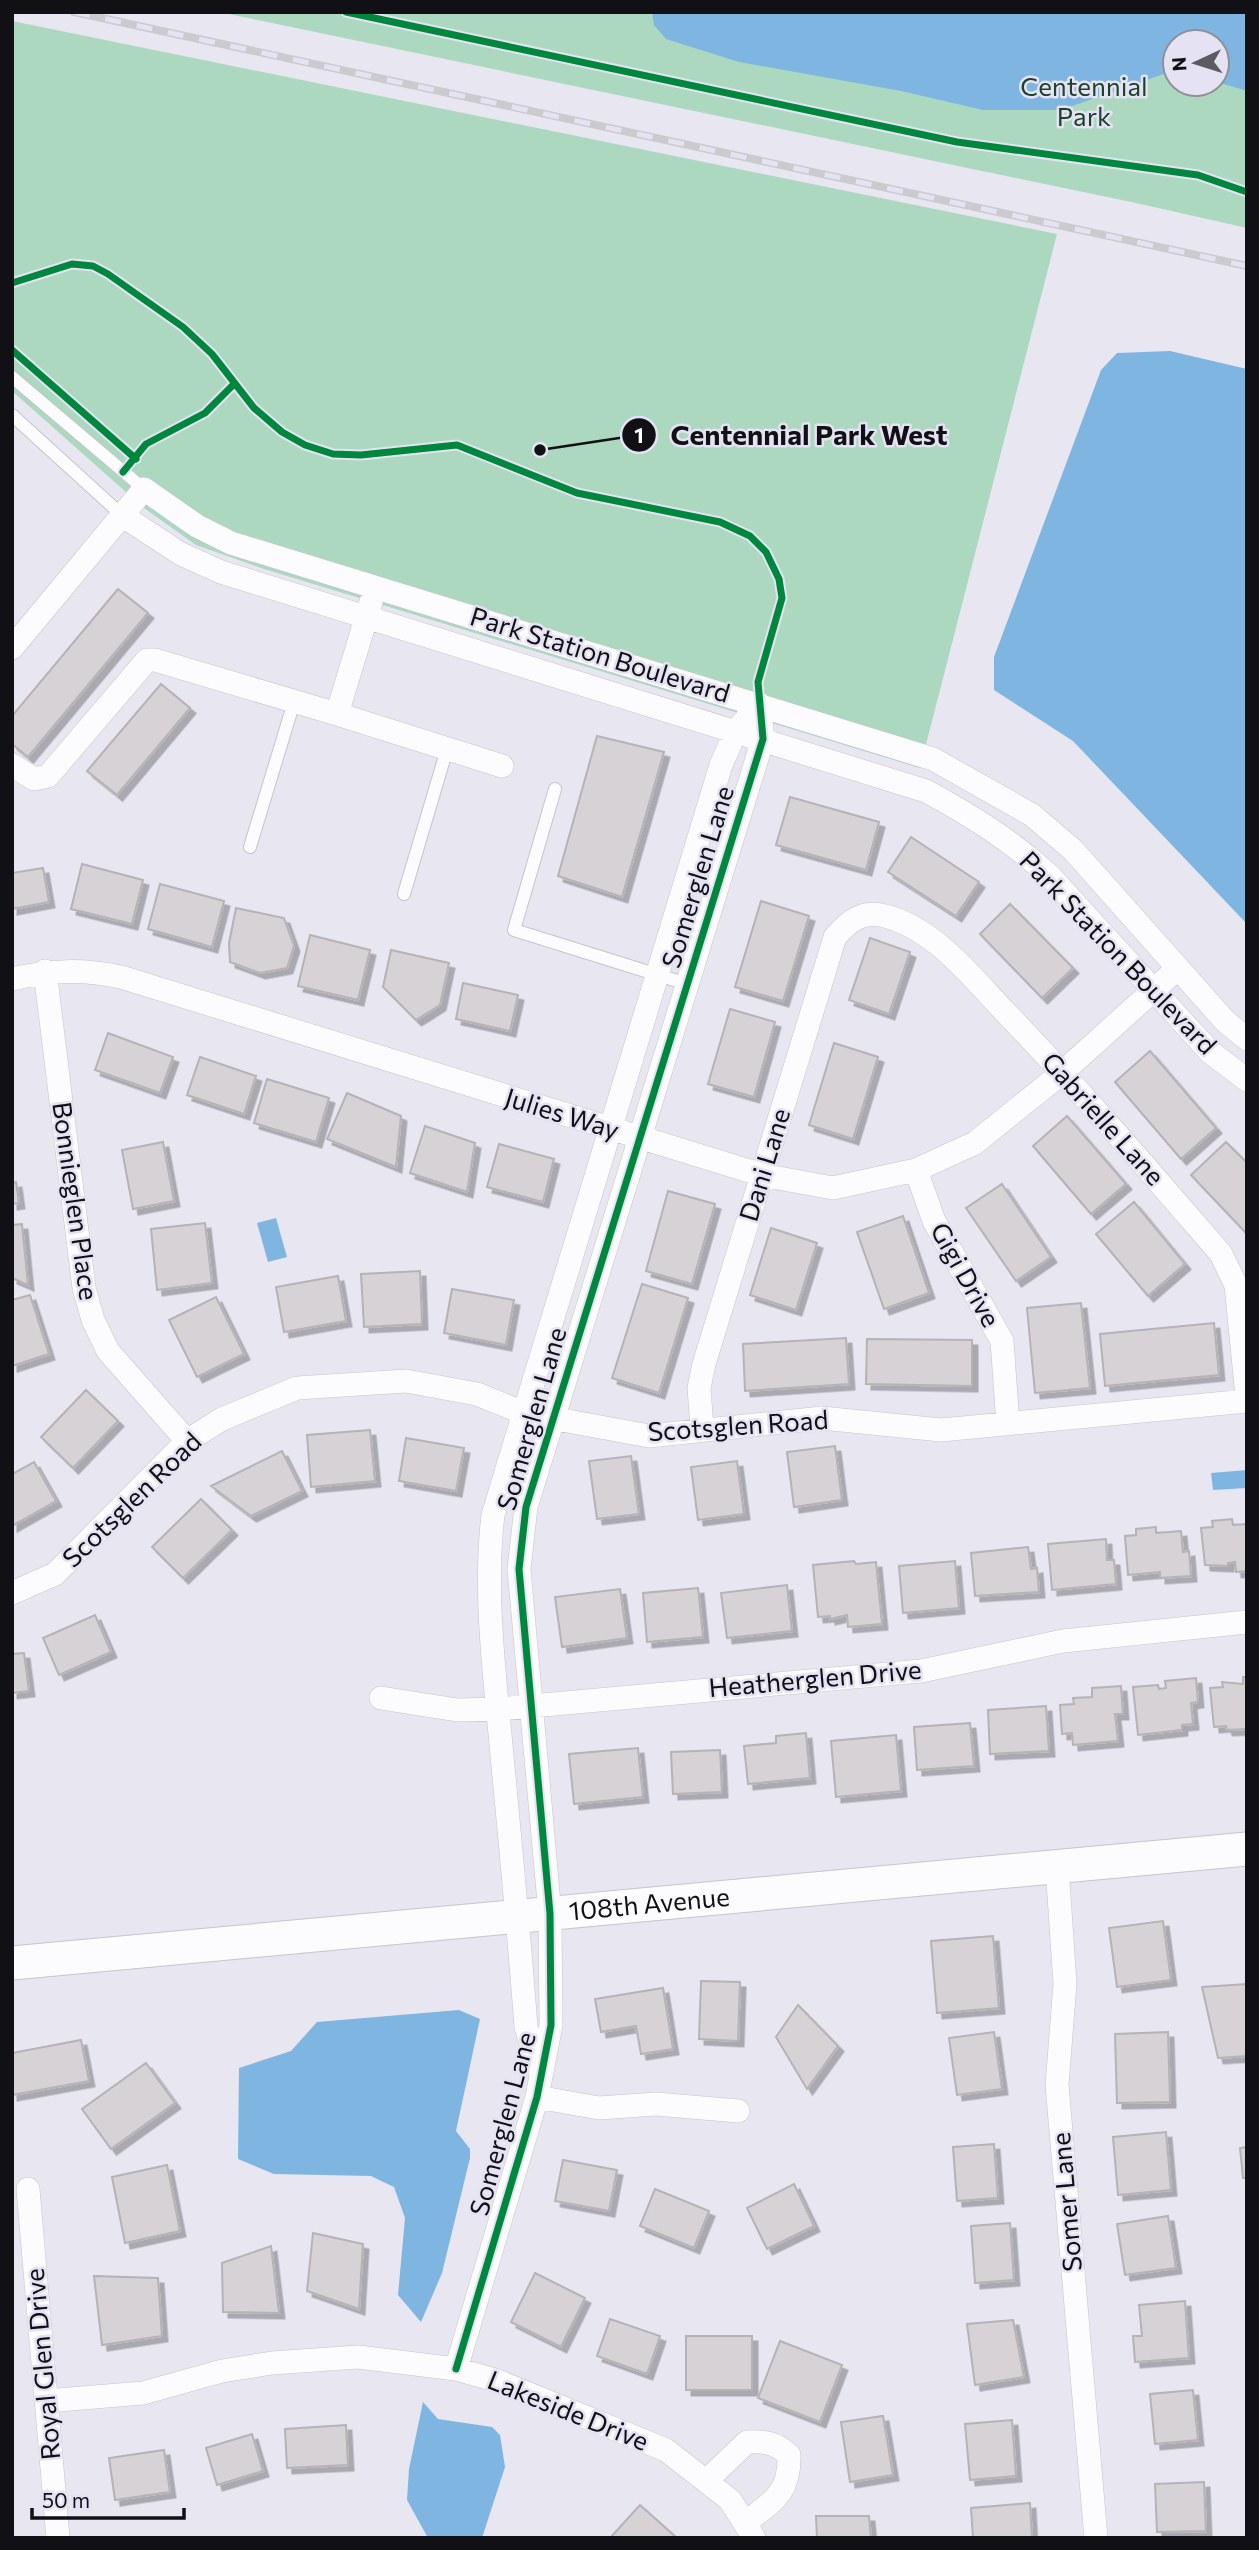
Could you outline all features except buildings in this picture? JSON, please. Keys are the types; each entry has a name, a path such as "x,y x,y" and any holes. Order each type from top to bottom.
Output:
{"street":[{"path":"12,648 144,489"},
{"name":"Park Station Boulevard","path":"144,489 197,526 231,543 933,759 1032,815 1073,850 1225,1021 1247,1040"},
{"name":"Park Station Boulevard","path":"123,516 180,554 221,572 926,791 987,825 1050,876 1210,1052 1247,1080"},
{"path":"337,714 376,586"},
{"path":"12,765 34,779 48,776 147,660 155,660 502,766"},
{"name":"Somerglen Lane","path":"456,2369 537,2097 551,2025 498,1709 488,1551 492,1516 721,765 736,731 759,704"},
{"name":"Somerglen Lane","path":"540,2072 526,2027 534,1915 531,1705 519,1569 520,1539 526,1507 553,1418 763,739 759,704"},
{"name":"Gabrielle Lane","path":"861,915 883,915 902,922 948,952 1063,1072 1221,1254 1236,1285 1247,1399"},
{"name":"Dani Lane","path":"702,1428 699,1388 704,1364 835,937 849,921 861,915"},
{"name":"Julies Way","path":"12,979 45,971 87,970 121,977 762,1175 833,1188 916,1170 975,1143 1063,1072 1178,968"},
{"name":"Bonnieglen Place","path":"45,971 84,1288 93,1320 108,1351 187,1441"},
{"name":"Gigi Drive","path":"916,1170 934,1221 1002,1341 1008,1424"},
{"name":"Scotsglen Road","path":"12,1593 55,1574 187,1441 222,1419 297,1388 357,1382 407,1381 477,1394 524,1413 649,1436 702,1428 822,1418 941,1430 1247,1399"},
{"name":"Heatherglen Drive","path":"381,1698 457,1710 498,1709 921,1671 1063,1641 1247,1622"},
{"name":"108th Avenue","path":"12,1963 1247,1849"},
{"name":"Somer Lane","path":"1056,1867 1065,1984 1057,2085 1096,2538"},
{"path":"537,2097 599,2108 656,2104 738,2111"},
{"name":"Royal Glen Drive","path":"28,2189 58,2538"},
{"name":"Lakeside Drive","path":"46,2401 143,2393 222,2371 272,2362 358,2357 456,2369 495,2380 666,2450 730,2500 750,2531 784,2492 790,2473 789,2455 779,2445 762,2441 747,2442 706,2481"}],"lane":[{"path":"12,377 144,489"},
{"path":"12,415 123,516"},
{"path":"250,847 295,702"},
{"path":"404,894 447,749"},
{"path":"555,789 514,930 687,984"}],"green space":[{"name":"Centennial Park","path":"219,12 1247,12 1247,228 1136,203"},
{"path":"12,21 1057,234 920,768 264,569 196,545 144,508 12,391"}],"water":[{"path":"652,12 1247,12 1247,91 1231,86 1231,28 1161,28 1161,75 1061,110 983,110 901,91 739,62 666,39 654,25"},
{"path":"1170,351 1247,369 1247,924 1073,741 994,690 994,657 1101,370 1117,353"},
{"path":"276,1218 287,1257 268,1262 257,1223"},
{"path":"1247,1470 1247,1488 1213,1490 1211,1473"},
{"path":"459,2010 480,2019 456,2131 470,2149 470,2158 442,2273 421,2322 398,2295 405,2218 394,2187 371,2176 274,2174 238,2159 239,2068 291,2051 317,2022"},
{"path":"423,2402 438,2419 492,2427 500,2435 505,2467 482,2538 428,2538 407,2500 409,2469"}],"railway":[{"path":"74,12 1247,266"}],"cycle path":[{"path":"346,12 957,142 1198,175 1247,192"},
{"path":"12,283 72,264 93,266 108,274 183,327 212,354 254,408 282,432 305,445 333,454 361,455 457,445 577,493 720,522 750,536 766,552 779,579 782,598 758,682 763,739 526,1507 519,1569 550,1914 551,2025 537,2097 456,2369"},
{"path":"12,350 136,459"},
{"path":"123,472 146,444 205,413 233,385"}],"place":[{"name":"Centennial Park West","path":"540,450"}]}
